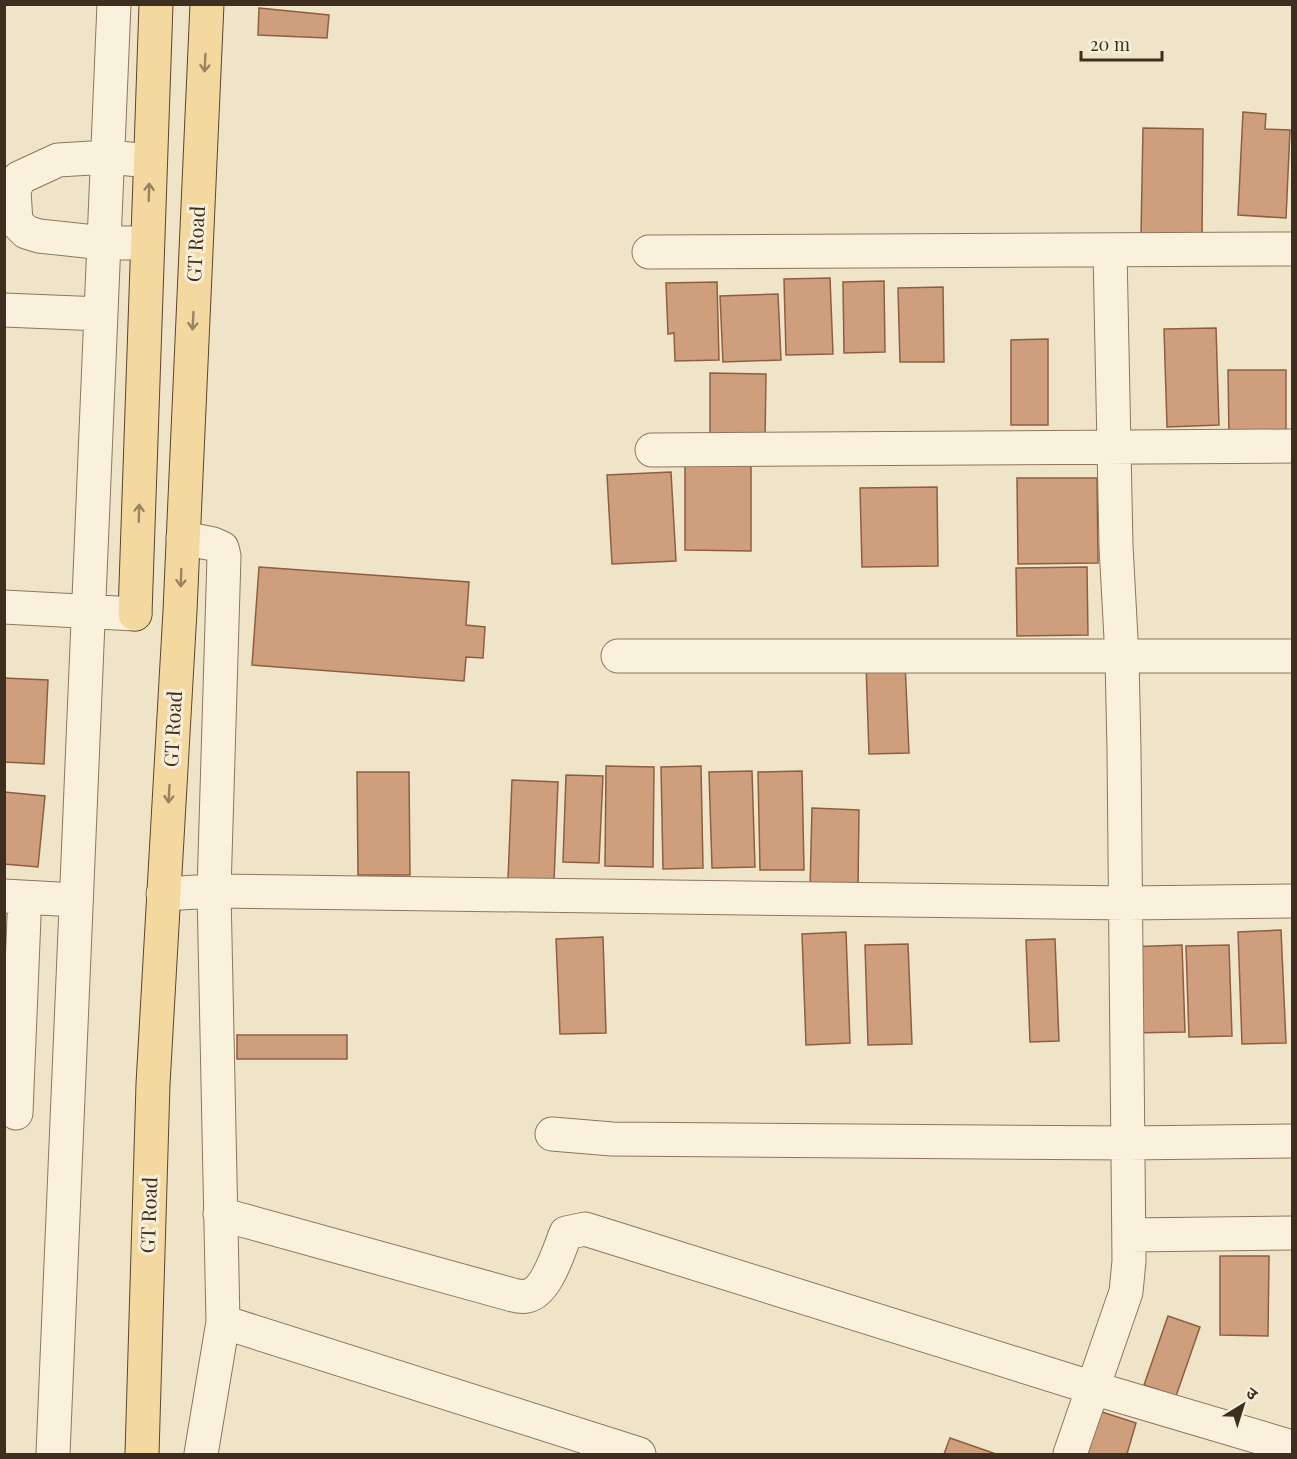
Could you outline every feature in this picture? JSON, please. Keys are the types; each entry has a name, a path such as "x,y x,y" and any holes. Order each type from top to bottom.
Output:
{"main road":[{"path":"135,614 156,4"},
{"name":"GT Road","path":"142,1455 152,1128 183,538 207,4"}],"street":[{"path":"53,1455 114,4"},
{"path":"147,243 104,243 39,236 26,232 16,222 14,191 19,178 58,160 108,157 150,161"},
{"path":"649,252 1293,249"},
{"path":"1070,1455 1126,1292 1129,1235 1122,657 1113,447 1110,251"},
{"path":"4,310 101,314"},
{"path":"652,450 1293,446"},
{"path":"183,538 213,544 222,548 224,556 214,891 223,1322 201,1455"},
{"path":"4,607 135,614"},
{"path":"618,656 1293,656"},
{"path":"164,894 214,891 1126,903 1293,901"},
{"path":"67,1116 10,1112 11,910 76,909"},
{"path":"552,1134 612,1139 1128,1143 1293,1141"},
{"path":"220,1214 513,1295 528,1296 539,1289 547,1278 566,1233 585,1229 1093,1388 1293,1447"},
{"path":"1129,1235 1293,1233"},
{"path":"223,1322 639,1455"}],"building":[{"path":"259,8 329,15 327,38 258,35"},
{"path":"1243,112 1266,114 1265,129 1290,130 1286,218 1238,215"},
{"path":"1143,128 1203,129 1202,236 1141,235"},
{"path":"830,278 833,354 786,355 784,279"},
{"path":"884,281 885,352 844,353 843,282"},
{"path":"717,282 719,360 675,361 674,333 668,334 666,283"},
{"path":"943,287 944,362 900,362 898,288"},
{"path":"778,294 781,360 723,362 720,296"},
{"path":"1216,328 1219,425 1167,427 1164,329"},
{"path":"1048,339 1048,425 1011,425 1011,340"},
{"path":"1228,370 1286,370 1286,437 1229,437"},
{"path":"710,373 766,374 765,442 710,442"},
{"path":"685,464 751,465 751,551 685,550"},
{"path":"671,472 676,561 612,564 607,475"},
{"path":"1017,478 1097,478 1098,563 1018,564"},
{"path":"937,487 938,566 862,567 860,488"},
{"path":"259,567 469,582 466,625 485,627 483,658 466,657 464,681 252,665"},
{"path":"1087,567 1088,635 1017,636 1016,568"},
{"path":"905,663 909,753 869,754 866,664"},
{"path":"4,678 48,680 44,764 4,762"},
{"path":"606,766 654,767 653,867 605,866"},
{"path":"701,766 703,868 663,869 661,767"},
{"path":"752,771 755,867 712,868 709,772"},
{"path":"802,771 804,870 760,870 758,772"},
{"path":"357,772 409,772 410,875 358,875"},
{"path":"566,775 603,776 599,863 563,862"},
{"path":"512,780 558,782 554,881 508,879"},
{"path":"4,792 45,796 38,867 4,864"},
{"path":"812,808 859,810 858,890 810,889"},
{"path":"1281,930 1286,1043 1242,1044 1238,932"},
{"path":"846,932 850,1043 806,1045 802,934"},
{"path":"603,937 606,1033 560,1034 556,939"},
{"path":"1055,939 1059,1041 1030,1042 1026,940"},
{"path":"908,944 912,1044 868,1045 865,945"},
{"path":"1182,945 1185,1032 1130,1033 1127,947"},
{"path":"1229,945 1232,1036 1189,1037 1186,946"},
{"path":"237,1035 347,1035 347,1059 237,1059"},
{"path":"1220,1256 1269,1256 1268,1336 1220,1335"},
{"path":"1168,1316 1200,1327 1176,1396 1144,1385"},
{"path":"1096,1410 1136,1423 1127,1454 1082,1454"},
{"path":"950,1438 996,1454 944,1454"}]}
